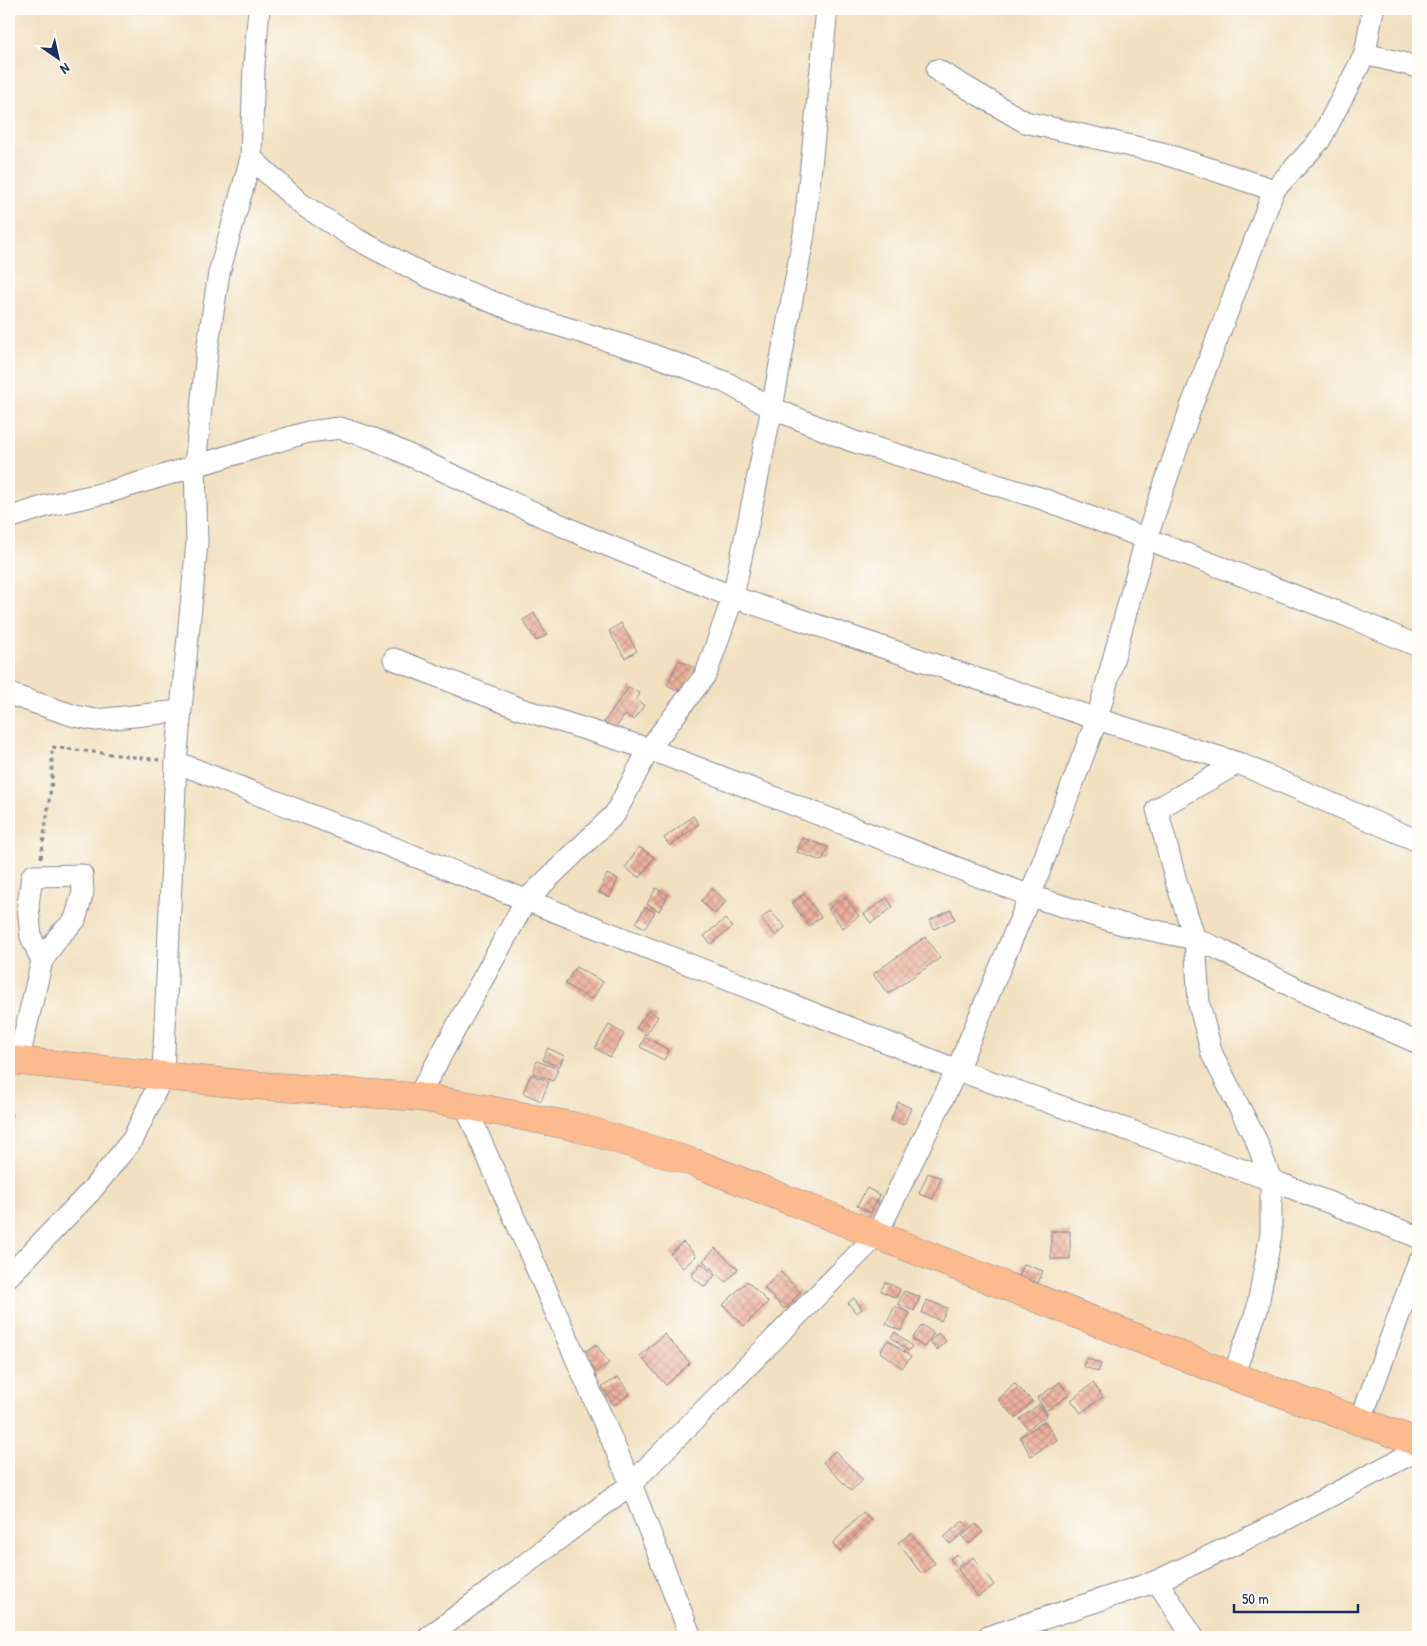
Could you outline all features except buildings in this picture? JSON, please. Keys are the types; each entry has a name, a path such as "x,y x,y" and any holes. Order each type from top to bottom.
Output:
{"highway":[{"path":"13,1060 251,1085 418,1097 577,1127 695,1163 1233,1376 1418,1442"}],"street":[{"path":"9,1276 91,1191 133,1139 162,1075 176,762 197,543 195,465 207,352 219,273 251,158 254,66 259,9"},
{"path":"418,1097 526,900 615,814 648,748 706,674 733,597 772,408 804,234 828,9"},
{"path":"429,1637 631,1484 876,1236 957,1070 1030,896 1097,719 1146,539 1192,407 1274,190 1320,140 1365,54 1373,9"},
{"path":"1365,54 1418,67"},
{"path":"937,70 1025,122 1162,153 1274,190"},
{"path":"251,158 301,204 358,240 429,277 528,316 645,352 725,382 772,408 852,441 1043,499 1345,615 1418,646"},
{"path":"9,518 46,506 109,492 308,432 340,428 374,439 585,536 733,597 1097,719 1238,763 1418,841"},
{"path":"394,659 521,709 648,748 1030,896 1122,924 1195,939 1222,950 1308,994 1418,1043"},
{"path":"9,694 75,716 96,720 180,711"},
{"path":"176,762 957,1070 1271,1180 1418,1236"},
{"path":"1233,1376 1257,1310 1271,1234 1271,1180 1256,1140 1212,1054 1199,1004 1195,939 1176,881 1157,809 1238,763"},
{"path":"13,1060 42,961 59,936 75,920 83,892 82,875 32,876 28,905 31,937 42,961"},
{"path":"465,1105 631,1484 691,1637"},
{"path":"1360,1422 1418,1263"},
{"path":"988,1637 1158,1581 1273,1526 1418,1450"},
{"path":"1158,1581 1193,1637"}],"path":[{"path":"32,876 41,859 52,780 52,747 176,762"}]}
